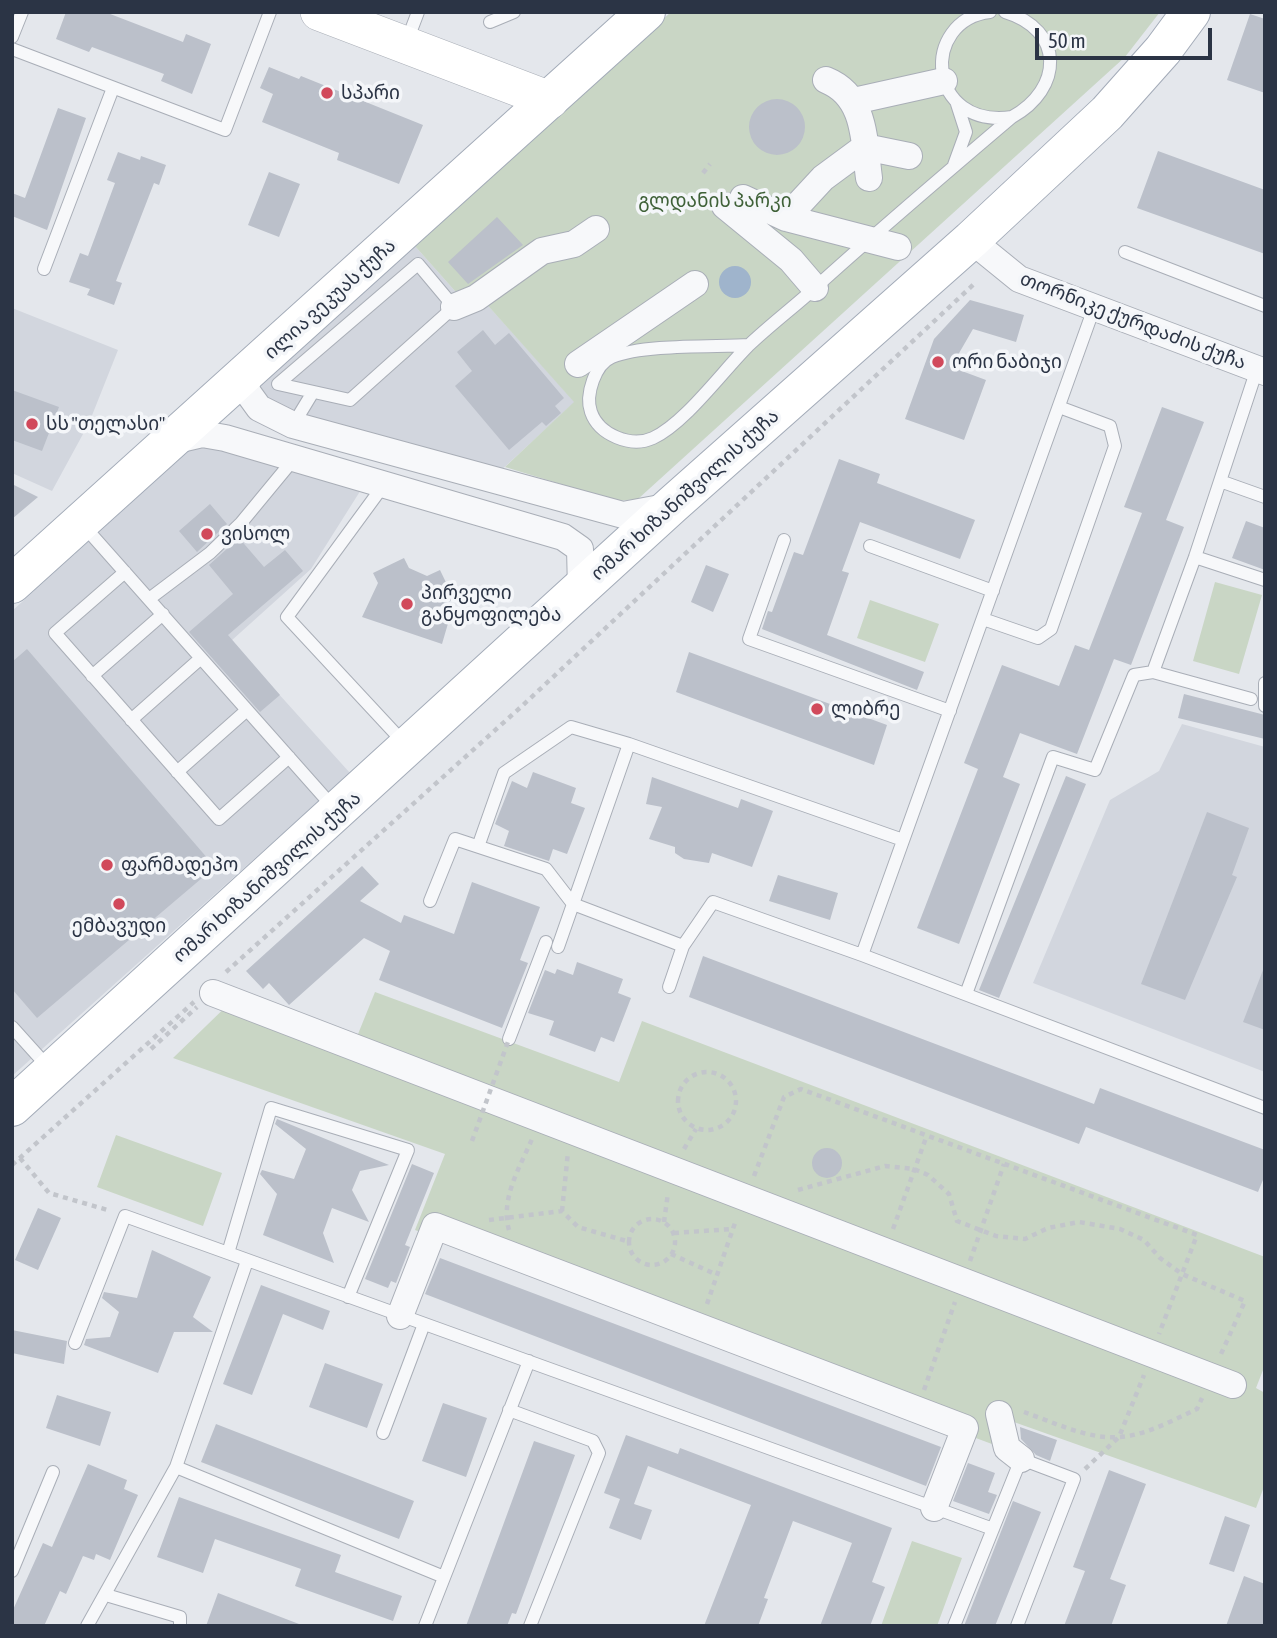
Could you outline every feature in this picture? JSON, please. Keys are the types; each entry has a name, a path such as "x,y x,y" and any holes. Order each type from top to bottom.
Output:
{"main road":[{"name":"ილია ვეკუას ქუჩა","path":"12,584 646,12"},
{"name":"ომარ ხიზანიშვილის ქუჩა","path":"12,1107 338,813 672,505 971,240 1107,113 1163,50 1191,12"}],"street":[{"path":"320,12 412,29 550,100"},
{"path":"826,80 854,101 862,124 869,178"},
{"path":"854,101 944,81"},
{"path":"786,218 823,178 865,148 909,156"},
{"path":"815,288 791,260 761,244 734,202 898,247"},
{"path":"454,307 476,298 542,251 574,244 596,229"},
{"name":"თორნიკე ქურდაძის ქუჩა","path":"971,240 1018,279 1261,371"},
{"path":"579,364 695,284"},
{"path":"250,371 246,390 259,408 293,425 623,515 672,505"},
{"path":"168,442 201,434 225,438 564,537 580,549 581,589"},
{"path":"209,991 1222,1380"},
{"path":"412,1320 435,1226 965,1429 934,1508"},
{"path":"999,1415 1007,1448 1021,1459"}],"lane":[{"path":"12,37 22,12"},
{"path":"12,49 225,130 270,12"},
{"path":"490,22 514,12"},
{"path":"950,171 955,165 966,132 957,104 944,81 942,60 948,40 961,23 980,13 990,12"},
{"path":"749,345 631,352 609,358 597,373 589,394 591,412 601,427 613,436 631,442 653,438 686,412 749,345 870,238 1012,117 1031,107 1044,90 1050,70 1048,49 1038,30 1021,17 1005,12"},
{"path":"44,269 113,88"},
{"path":"957,104 974,115 993,120 1012,117"},
{"path":"1125,252 1265,306"},
{"path":"418,264 454,307 350,400 313,392 278,384 418,264"},
{"path":"862,954 1094,308"},
{"path":"1153,673 1261,371"},
{"path":"293,425 313,392"},
{"path":"983,619 1038,638 1051,629 1056,616 1115,446 1110,426 1059,407"},
{"path":"149,599 210,553 241,523 293,460"},
{"path":"1220,481 1265,497"},
{"path":"383,486 287,617 409,747"},
{"path":"81,522 338,813"},
{"path":"784,540 749,639 950,710"},
{"path":"870,546 993,591"},
{"path":"1195,557 1265,579"},
{"path":"125,572 55,633 177,772 219,819 289,757"},
{"path":"92,676 163,614"},
{"path":"131,720 201,658"},
{"path":"966,994 1053,757 1095,771 1133,675 1153,673 1251,699"},
{"path":"1265,682 1265,706"},
{"path":"177,772 247,710"},
{"path":"479,844 504,773 571,726 903,840"},
{"path":"509,1039 573,904 629,744"},
{"path":"430,901 454,839 479,844 546,869 573,904 683,946"},
{"path":"669,987 683,946 713,902 862,954 1265,1108"},
{"path":"12,1027 53,1072"},
{"path":"228,1253 271,1108 408,1150 348,1297"},
{"path":"75,1343 125,1216 993,1529"},
{"path":"87,1626 176,1467 247,1261"},
{"path":"383,1433 412,1320"},
{"path":"425,1626 528,1362"},
{"path":"509,1410 593,1441 599,1453 530,1626"},
{"path":"954,1626 1021,1459 1074,1479 1017,1626"},
{"path":"176,1467 444,1577"},
{"path":"12,1571 53,1472"},
{"path":"106,1595 180,1617 180,1626"}],"path":[{"path":"703,173 710,164"},
{"path":"12,1165 209,991 522,706 974,284"},
{"path":"151,1049 209,991"},
{"path":"472,1141 509,1039"},
{"path":"703,1072 722,1076 734,1090 735,1110 731,1118 715,1130 696,1129 681,1116 677,1097 680,1088 694,1075 703,1072"},
{"path":"700,1327 715,1275 784,1097 802,1089 1197,1235 1119,1437 1074,1479"},
{"path":"515,1237 506,1218 508,1196 540,1119"},
{"path":"562,1211 571,1131"},
{"path":"886,1252 927,1135"},
{"path":"20,1158 49,1193 125,1216"},
{"path":"793,1191 830,1184 885,1166 914,1169 928,1175 949,1195 957,1221 981,1231 996,1236 1025,1239 1048,1227 1080,1222 1120,1229 1144,1240 1160,1258 1182,1274 1245,1301 1222,1380 1197,1409 1153,1429 1119,1437 1094,1435 1014,1409 999,1415"},
{"path":"482,1221 562,1211"},
{"path":"562,1211 578,1227 630,1242"},
{"path":"646,1220 664,1222 675,1240 671,1254 660,1263 646,1264 634,1255 630,1242 636,1226 646,1220"},
{"path":"673,1233 732,1229"},
{"path":"671,1254 715,1275"}],"shaded area":[{"path":"414,245 471,309 482,299 575,402 497,474 269,405 259,393 262,383"},
{"path":"12,308 118,350 89,423 52,491 12,473"},
{"path":"201,440 364,485 311,569 231,641 350,773 12,1076 12,611"},
{"path":"1182,724 1265,747 1265,1072 1033,983 1110,800 1159,771"}],"green space":[{"name":"გლდანის პარკი","path":"671,12 1160,12 1125,57 638,499 616,501 505,467 574,402 482,299 471,309 414,245"},
{"path":"1215,582 1262,595 1239,674 1193,661"},
{"path":"870,600 939,624 925,662 857,638"},
{"path":"375,992 619,1082 642,1021 1265,1257 1265,1365 1256,1388 1265,1393 1265,1484 1256,1508 1011,1421 1000,1447 415,1230 445,1154 173,1058 238,995 354,1044"},
{"path":"116,1135 222,1173 203,1226 97,1187"},
{"path":"912,1541 962,1558 937,1626 881,1626"}],"water":[{"path":"735,266 747,270 751,282 747,294 735,298 723,294 719,282 723,270"}],"building":[{"path":"66,12 105,12 183,42 186,34 211,44 192,94 161,81 164,74 92,47 89,52 56,39"},
{"path":"1250,14 1265,19 1265,93 1227,80"},
{"path":"269,67 299,79 301,76 423,125 399,184 337,160 339,153 262,122 273,94 260,88"},
{"path":"777,99 788,101 797,107 803,116 803,138 797,147 788,153 777,155 766,153 757,147 751,138 749,127 751,116 757,107 766,101"},
{"path":"58,108 86,118 47,230 12,216 12,193 25,198"},
{"path":"1158,151 1265,190 1265,254 1137,208"},
{"path":"118,152 140,160 141,156 166,165 159,185 154,183 116,281 122,283 114,305 87,295 90,289 69,282 80,253 88,256 115,183 107,180"},
{"path":"269,172 300,184 279,237 248,225"},
{"path":"497,217 523,245 468,284 448,262"},
{"path":"970,300 1024,315 1016,342 973,329 951,367 986,380 964,440 905,419 934,339"},
{"path":"483,330 495,345 509,333 564,398 555,406 561,413 546,426 542,422 509,450 455,386 472,371 457,352"},
{"name":"სს \"თელასი\"","path":"12,390 59,407 42,451 12,440"},
{"path":"1162,407 1204,422 1166,520 1184,527 1131,665 1114,659 1077,754 1020,733 1003,777 1020,784 959,944 917,928 978,769 964,763 1002,665 1059,686 1075,645 1089,650 1142,513 1124,507"},
{"path":"839,459 880,474 877,483 975,520 960,559 860,522 842,571 849,573 827,635 924,672 917,690 762,629 768,611 772,612 794,552 803,555"},
{"path":"12,484 38,497 12,519"},
{"path":"210,504 227,524 197,552 179,531"},
{"path":"1246,521 1265,528 1265,570 1232,558"},
{"path":"239,538 264,567 285,550 303,571 228,635 280,695 260,712 189,632 233,594 209,565"},
{"name":"პირველი განყოფილება","path":"404,558 409,568 427,576 440,570 454,599 437,608 449,620 442,644 362,617 378,583 373,573"},
{"path":"706,565 729,574 713,612 691,602"},
{"path":"27,649 215,867 37,1018 12,989 12,662"},
{"path":"689,652 887,725 874,765 676,692"},
{"path":"1184,694 1265,715 1265,739 1178,718"},
{"path":"533,772 576,788 571,803 585,808 567,854 553,849 549,861 504,846 509,831 495,824 512,781 527,788"},
{"path":"1066,776 1086,784 999,998 979,990"},
{"path":"652,777 738,808 741,799 773,811 752,867 712,853 709,863 684,859 675,853 675,847 649,839 662,807 646,804"},
{"path":"1207,812 1249,828 1232,875 1237,877 1185,1000 1141,984"},
{"path":"362,866 379,884 360,901 401,923 404,915 454,934 472,882 540,907 520,960 528,963 502,1028 379,980 390,951 364,938 289,1005 269,983 263,989 246,971"},
{"path":"778,875 838,893 830,920 769,901"},
{"path":"703,956 1094,1104 1100,1088 1265,1150 1265,1175 1258,1192 1086,1127 1079,1144 689,997"},
{"path":"577,962 623,979 618,993 631,998 614,1042 601,1037 595,1052 549,1035 554,1021 528,1013 545,970 555,974 557,969 573,975"},
{"path":"1265,970 1265,1030 1243,1022"},
{"path":"277,1119 389,1165 360,1171 352,1190 369,1222 332,1208 323,1233 334,1263 263,1235 277,1194 260,1174 262,1170 294,1179 306,1149 275,1124"},
{"path":"827,1148 833,1149 841,1157 841,1169 833,1177 827,1178 821,1177 813,1169 812,1163 813,1157 821,1149"},
{"path":"412,1164 434,1173 405,1245 410,1247 396,1283 391,1281 388,1288 365,1279"},
{"path":"38,1208 61,1218 38,1270 15,1260"},
{"path":"152,1250 211,1277 193,1317 213,1332 174,1332 158,1373 84,1345 86,1339 110,1337 119,1312 102,1298 104,1292 137,1298"},
{"path":"440,1258 941,1447 926,1486 425,1294"},
{"path":"261,1285 330,1311 323,1330 283,1314 252,1395 223,1384"},
{"path":"12,1330 67,1341 64,1364 12,1353"},
{"path":"325,1363 383,1384 367,1428 309,1407"},
{"path":"57,1395 111,1412 100,1446 46,1428"},
{"path":"443,1403 487,1418 466,1477 422,1461"},
{"path":"216,1424 414,1501 399,1539 201,1462"},
{"path":"1020,1427 1057,1440 1050,1461 1036,1455 1021,1439"},
{"path":"626,1435 678,1454 680,1448 892,1528 872,1582 885,1587 870,1626 820,1626 852,1543 793,1521 764,1598 768,1599 758,1626 704,1626 751,1505 648,1466 634,1504 652,1510 641,1540 609,1528 620,1499 604,1493"},
{"path":"534,1441 575,1455 516,1614 512,1613 507,1626 466,1626"},
{"path":"968,1463 995,1473 988,1492 997,1495 989,1514 953,1501"},
{"path":"88,1464 127,1480 124,1489 138,1495 110,1560 96,1554 94,1560 83,1556 66,1594 60,1591 44,1626 12,1626 12,1612 43,1543 52,1547"},
{"path":"1109,1470 1146,1484 1110,1579 1126,1585 1111,1626 1064,1626 1085,1571 1073,1567"},
{"path":"179,1497 341,1555 335,1572 402,1596 393,1621 295,1586 301,1569 215,1539 203,1573 157,1557"},
{"path":"1013,1501 1041,1512 995,1626 964,1626"},
{"path":"1225,1516 1250,1525 1234,1572 1209,1564"},
{"path":"1244,1576 1265,1584 1265,1626 1226,1626"},
{"path":"218,1593 299,1624 299,1626 206,1626"}],"place":[{"name":"სპარი","path":"327,93"},
{"name":"ორი ნაბიჯი","path":"938,362"},
{"name":"სს \"თელასი\"","path":"32,424"},
{"name":"ვისოლ","path":"207,534"},
{"name":"პირველი განყოფილება","path":"407,604"},
{"name":"ლიბრე","path":"817,709"},
{"name":"ფარმადეპო","path":"107,865"},
{"name":"ემბავუდი","path":"119,904"}]}
